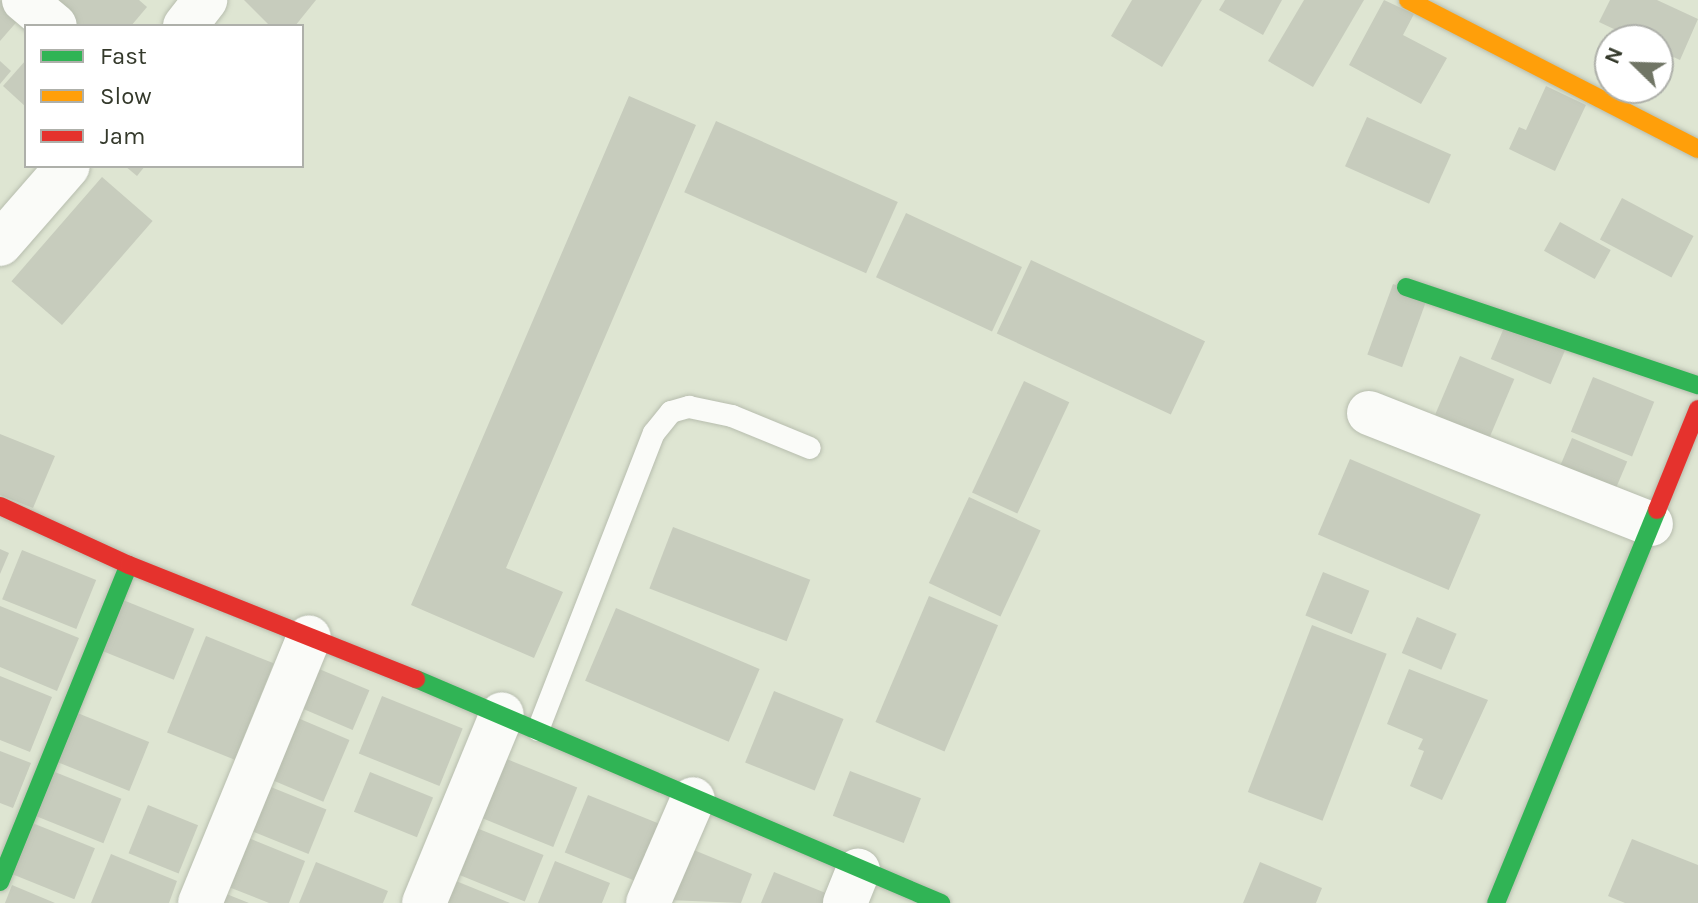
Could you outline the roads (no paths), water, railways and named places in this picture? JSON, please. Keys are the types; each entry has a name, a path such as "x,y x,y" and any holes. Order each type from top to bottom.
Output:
{"street":[{"path":"24,0 53,24"},
{"path":"187,24 205,0"},
{"path":"1408,0 1698,149"},
{"path":"0,244 66,168"},
{"path":"1406,287 1698,385"},
{"path":"1496,903 1698,409"},
{"path":"1369,413 1651,524"},
{"path":"0,506 129,565 520,722 693,799 851,886 941,903"},
{"path":"0,882 129,565"},
{"path":"200,903 309,637"},
{"path":"424,903 520,722"},
{"path":"648,903 693,799"}],"lane":[{"path":"520,722 654,433 671,412 689,407 732,416 810,448"}]}
